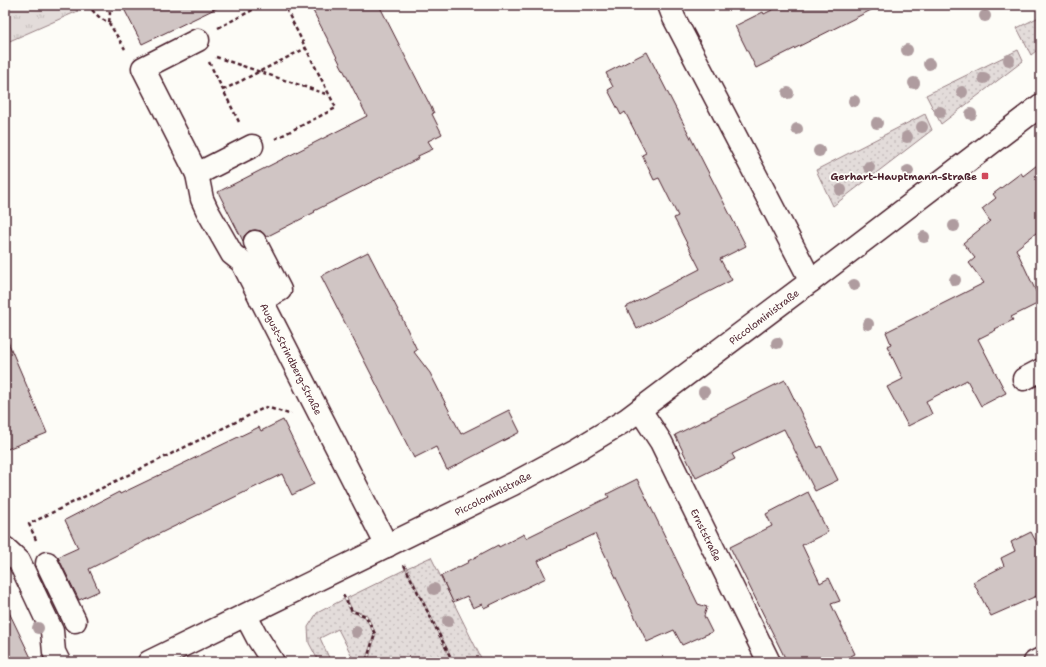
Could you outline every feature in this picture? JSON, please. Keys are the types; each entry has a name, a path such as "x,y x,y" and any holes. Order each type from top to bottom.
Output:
{"street":[{"path":"669,5 674,18 811,282"},
{"path":"143,68 201,46"},
{"name":"August-Strindberg-Straße","path":"143,68 197,174 202,199 207,210 232,254 241,274 261,300 387,546"},
{"name":"Piccoloministraße","path":"150,662 513,484 590,442 640,410 811,282 1041,105"},
{"path":"197,174 252,146"},
{"path":"255,242 280,290 261,300"},
{"name":"Ernststraße","path":"640,410 661,442 769,662"},
{"path":"5,548 19,561 38,601 52,631 54,652 59,662"},
{"path":"47,563 75,621"},
{"path":"38,601 61,590"},
{"path":"246,616 273,662"},
{"path":"1035,662 1041,658"}],"path":[{"path":"87,5 100,18 108,23 136,66 143,68"},
{"path":"106,5 110,13 108,23"},
{"path":"262,5 201,36 201,46 223,90 252,146 258,148 336,108 284,5"},
{"path":"201,46 260,71 330,95"},
{"path":"223,90 306,48"},
{"path":"47,563 29,524 266,407 289,414 313,403"},
{"path":"406,569 453,662"},
{"path":"345,598 352,611 366,616 375,634 366,662"}],"green space":[{"path":"5,5 70,5 78,11 5,43"},
{"path":"1041,16 1041,47 1031,55 1017,28"},
{"path":"1018,50 1023,61 941,124 926,95"},
{"path":"925,114 932,130 833,206 816,170"},
{"path":"431,557 483,662 454,662 407,568"},
{"path":"406,569 452,662 368,662 376,634 367,615 352,610 347,598"},
{"path":"344,599 351,612 365,617 374,634 365,662 355,662 338,629 320,638 331,662 319,662 309,643 308,627 317,613"}],"building":[{"path":"122,5 223,5 142,44"},
{"path":"310,5 379,5 434,113 432,114 442,134 428,141 433,149 418,156 419,158 266,237 261,231 249,231 244,236 243,241 218,192 367,116"},
{"path":"782,5 881,5 756,68 735,26 763,12 764,14"},
{"path":"647,52 746,246 720,259 732,280 637,329 626,307 700,269 674,218 678,216 659,178 654,180 642,155 646,153 625,112 621,115 608,90 613,87 606,73"},
{"path":"1041,162 1041,229 1016,249 1041,302 1011,317 1013,320 978,339 1006,393 981,406 967,380 926,401 932,414 908,426 887,387 903,379 887,346 891,344 886,332 984,283 969,263 975,258 963,243 990,221 982,209 996,198 993,194 1021,173 1023,176"},
{"path":"368,252 417,350 414,352 430,373 461,434 509,410 520,432 447,470 436,447 414,458 321,276"},
{"path":"5,335 47,433 5,450"},
{"path":"785,380 818,448 821,446 838,480 815,491 784,429 732,454 735,459 696,478 675,435"},
{"path":"283,420 314,484 292,495 282,474 167,530 89,569 99,591 79,600 58,557 78,548 65,520 119,492 120,494 259,427 261,431"},
{"path":"637,479 698,604 707,607 704,616 712,632 682,645 674,630 647,642 595,534 538,561 546,578 484,608 482,604 473,608 467,596 453,602 441,576 498,545 499,547 524,534 526,538 609,497 607,494"},
{"path":"808,492 828,532 802,545 820,583 829,578 840,601 831,604 855,654 838,662 787,662 730,547 772,526 766,514"},
{"path":"1031,532 1041,551 1041,594 991,616 973,582 1004,566 1001,558 1015,551 1011,542"},
{"path":"5,604 33,662 5,662"}],"place":[{"name":"Gerhart-Hauptmann-Straße","path":"985,176"}]}
